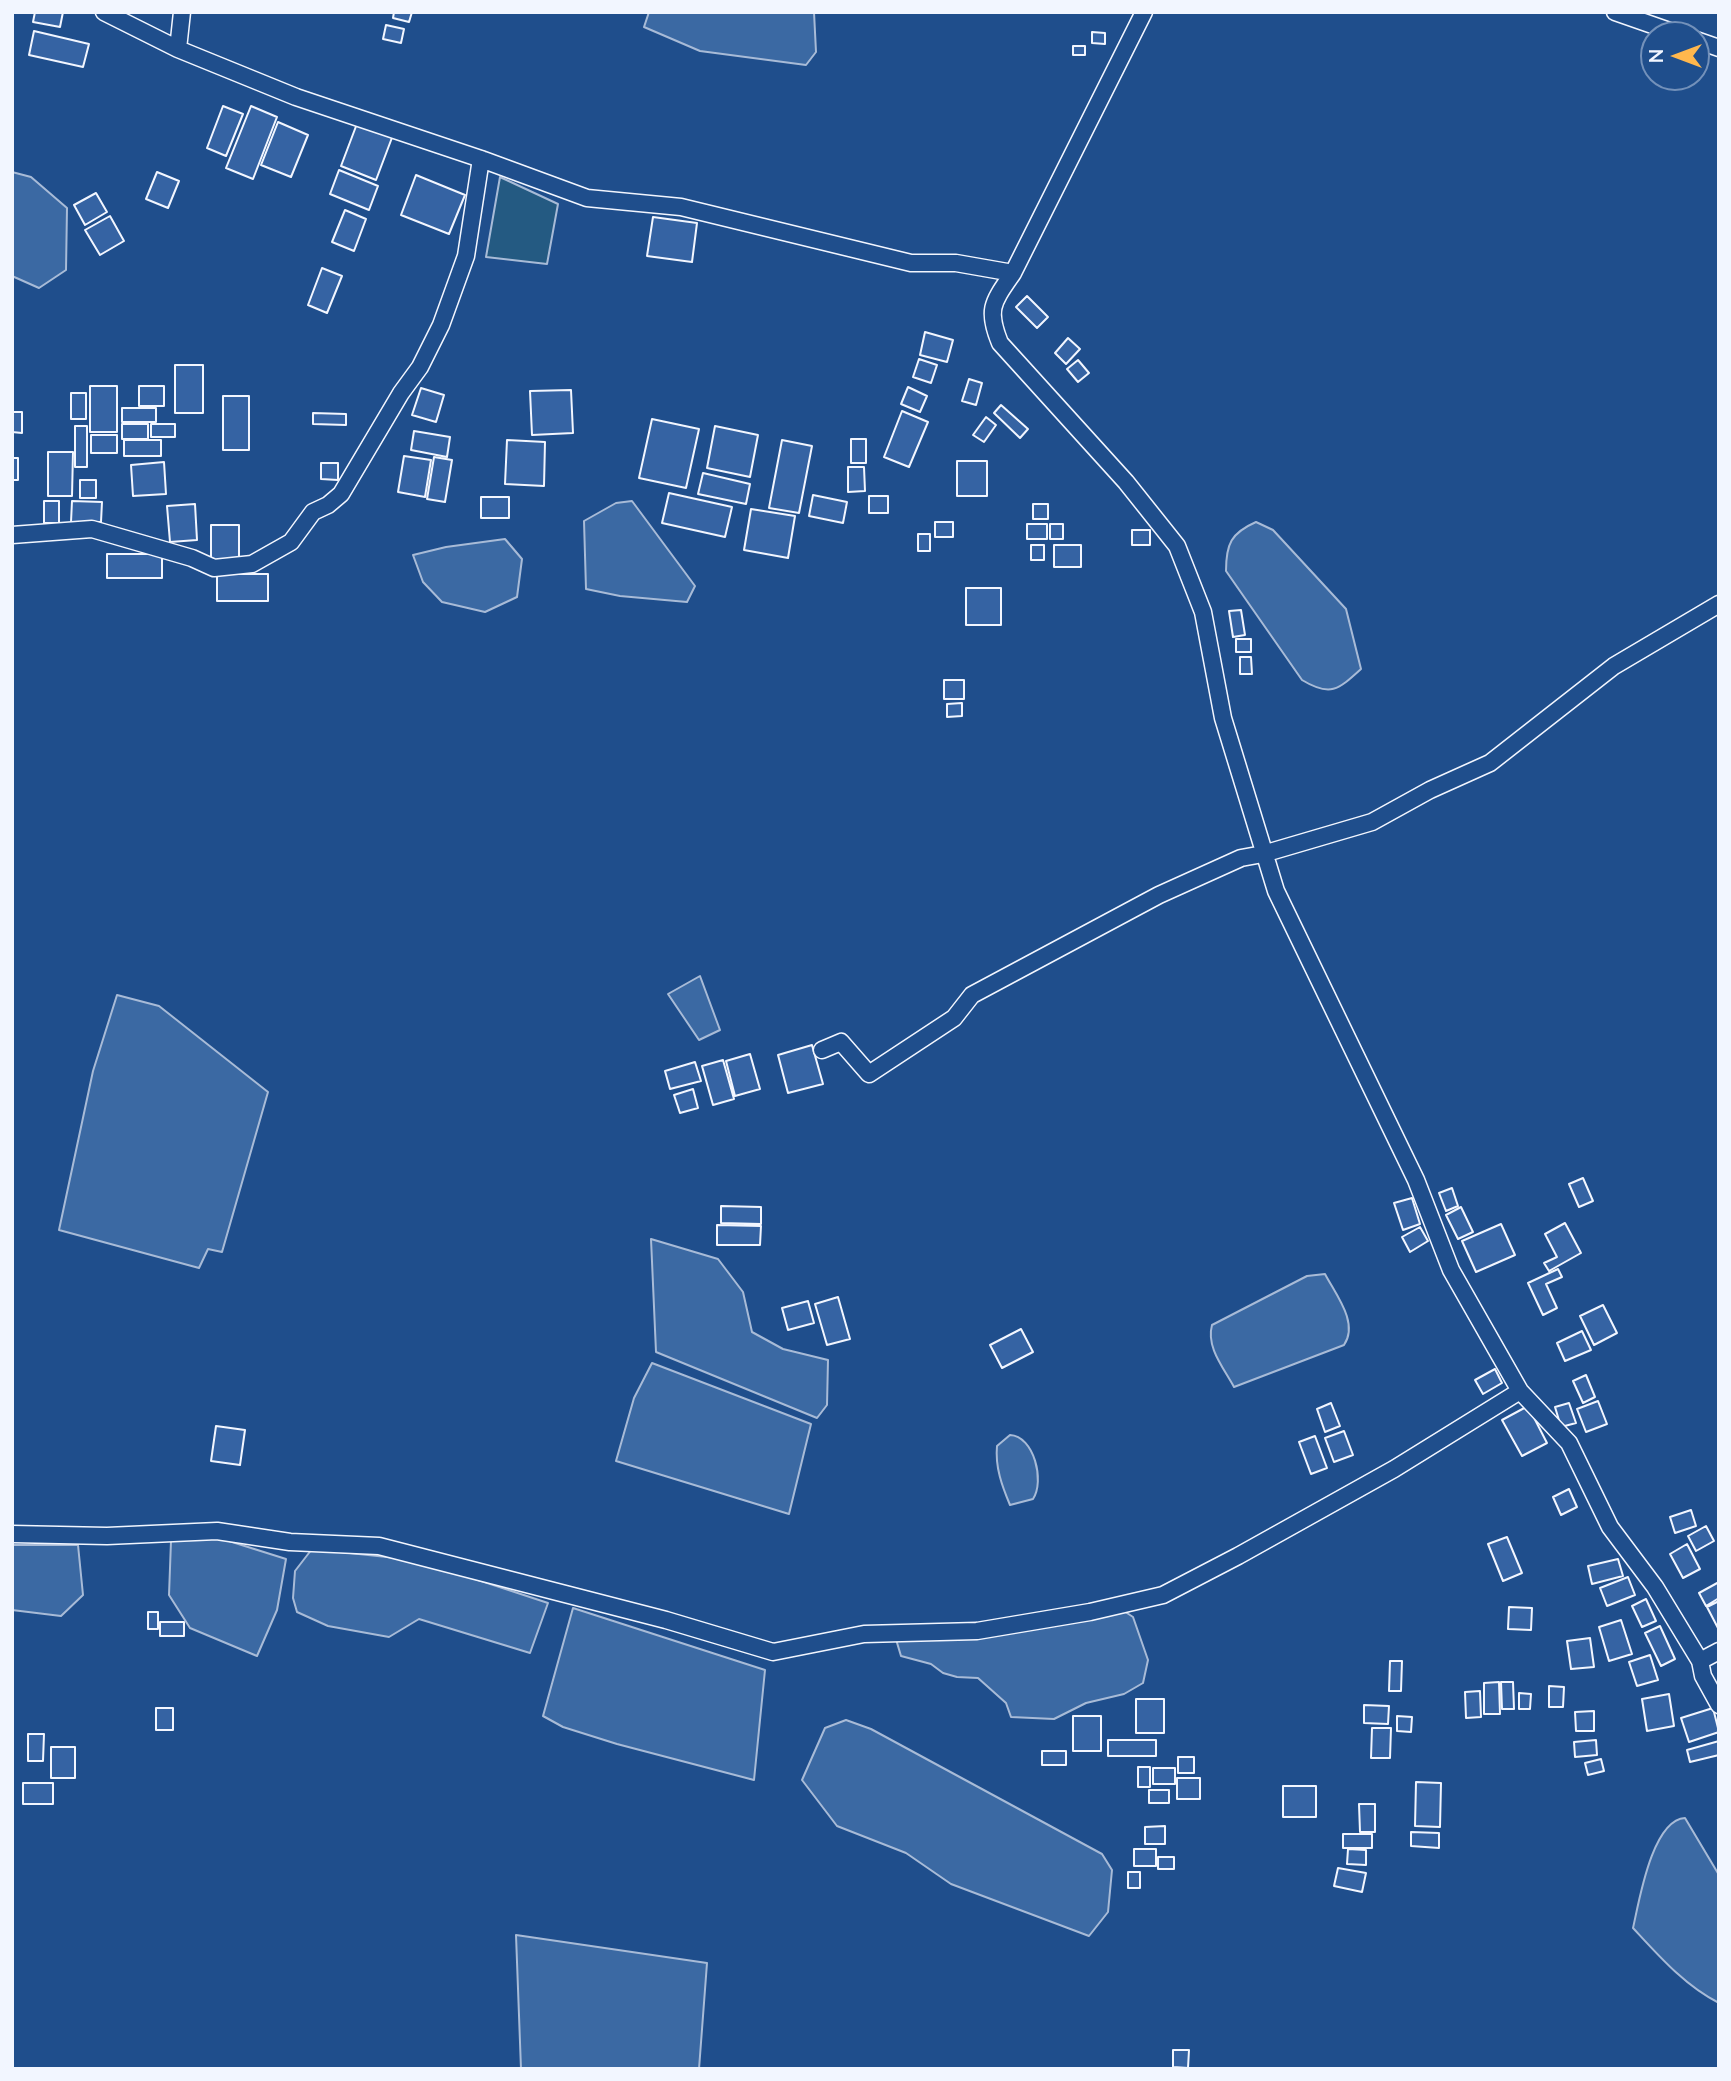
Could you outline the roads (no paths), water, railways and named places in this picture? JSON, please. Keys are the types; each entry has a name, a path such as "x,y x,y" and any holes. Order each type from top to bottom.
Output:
{"street":[{"path":"104,12 177,49 296,97 587,198 681,207 911,262 956,262 1013,273"},
{"path":"177,49 182,12"},
{"path":"1144,12 1013,273 994,300 992,323 1000,344 1126,482 1177,546 1203,612 1223,718 1276,891 1416,1180 1451,1270 1520,1391 1569,1443 1610,1527 1655,1587 1700,1661 1703,1676 1719,1705"},
{"path":"1615,12 1641,21"},
{"path":"12,535 92,529 192,558 214,568 253,564 291,542 313,512 328,505 341,494 401,393 420,367 441,325 466,256 481,159"},
{"path":"822,1050 841,1042 869,1074 954,1018 972,995 1159,895 1241,858 1264,854 1372,822 1430,790 1490,763 1614,666 1719,604"},
{"path":"12,1534 107,1536 217,1531 290,1542 379,1546 633,1611 774,1652 864,1634 977,1631 1090,1612 1163,1595 1394,1469 1520,1391"},
{"path":"1700,1661 1719,1651"}]}
